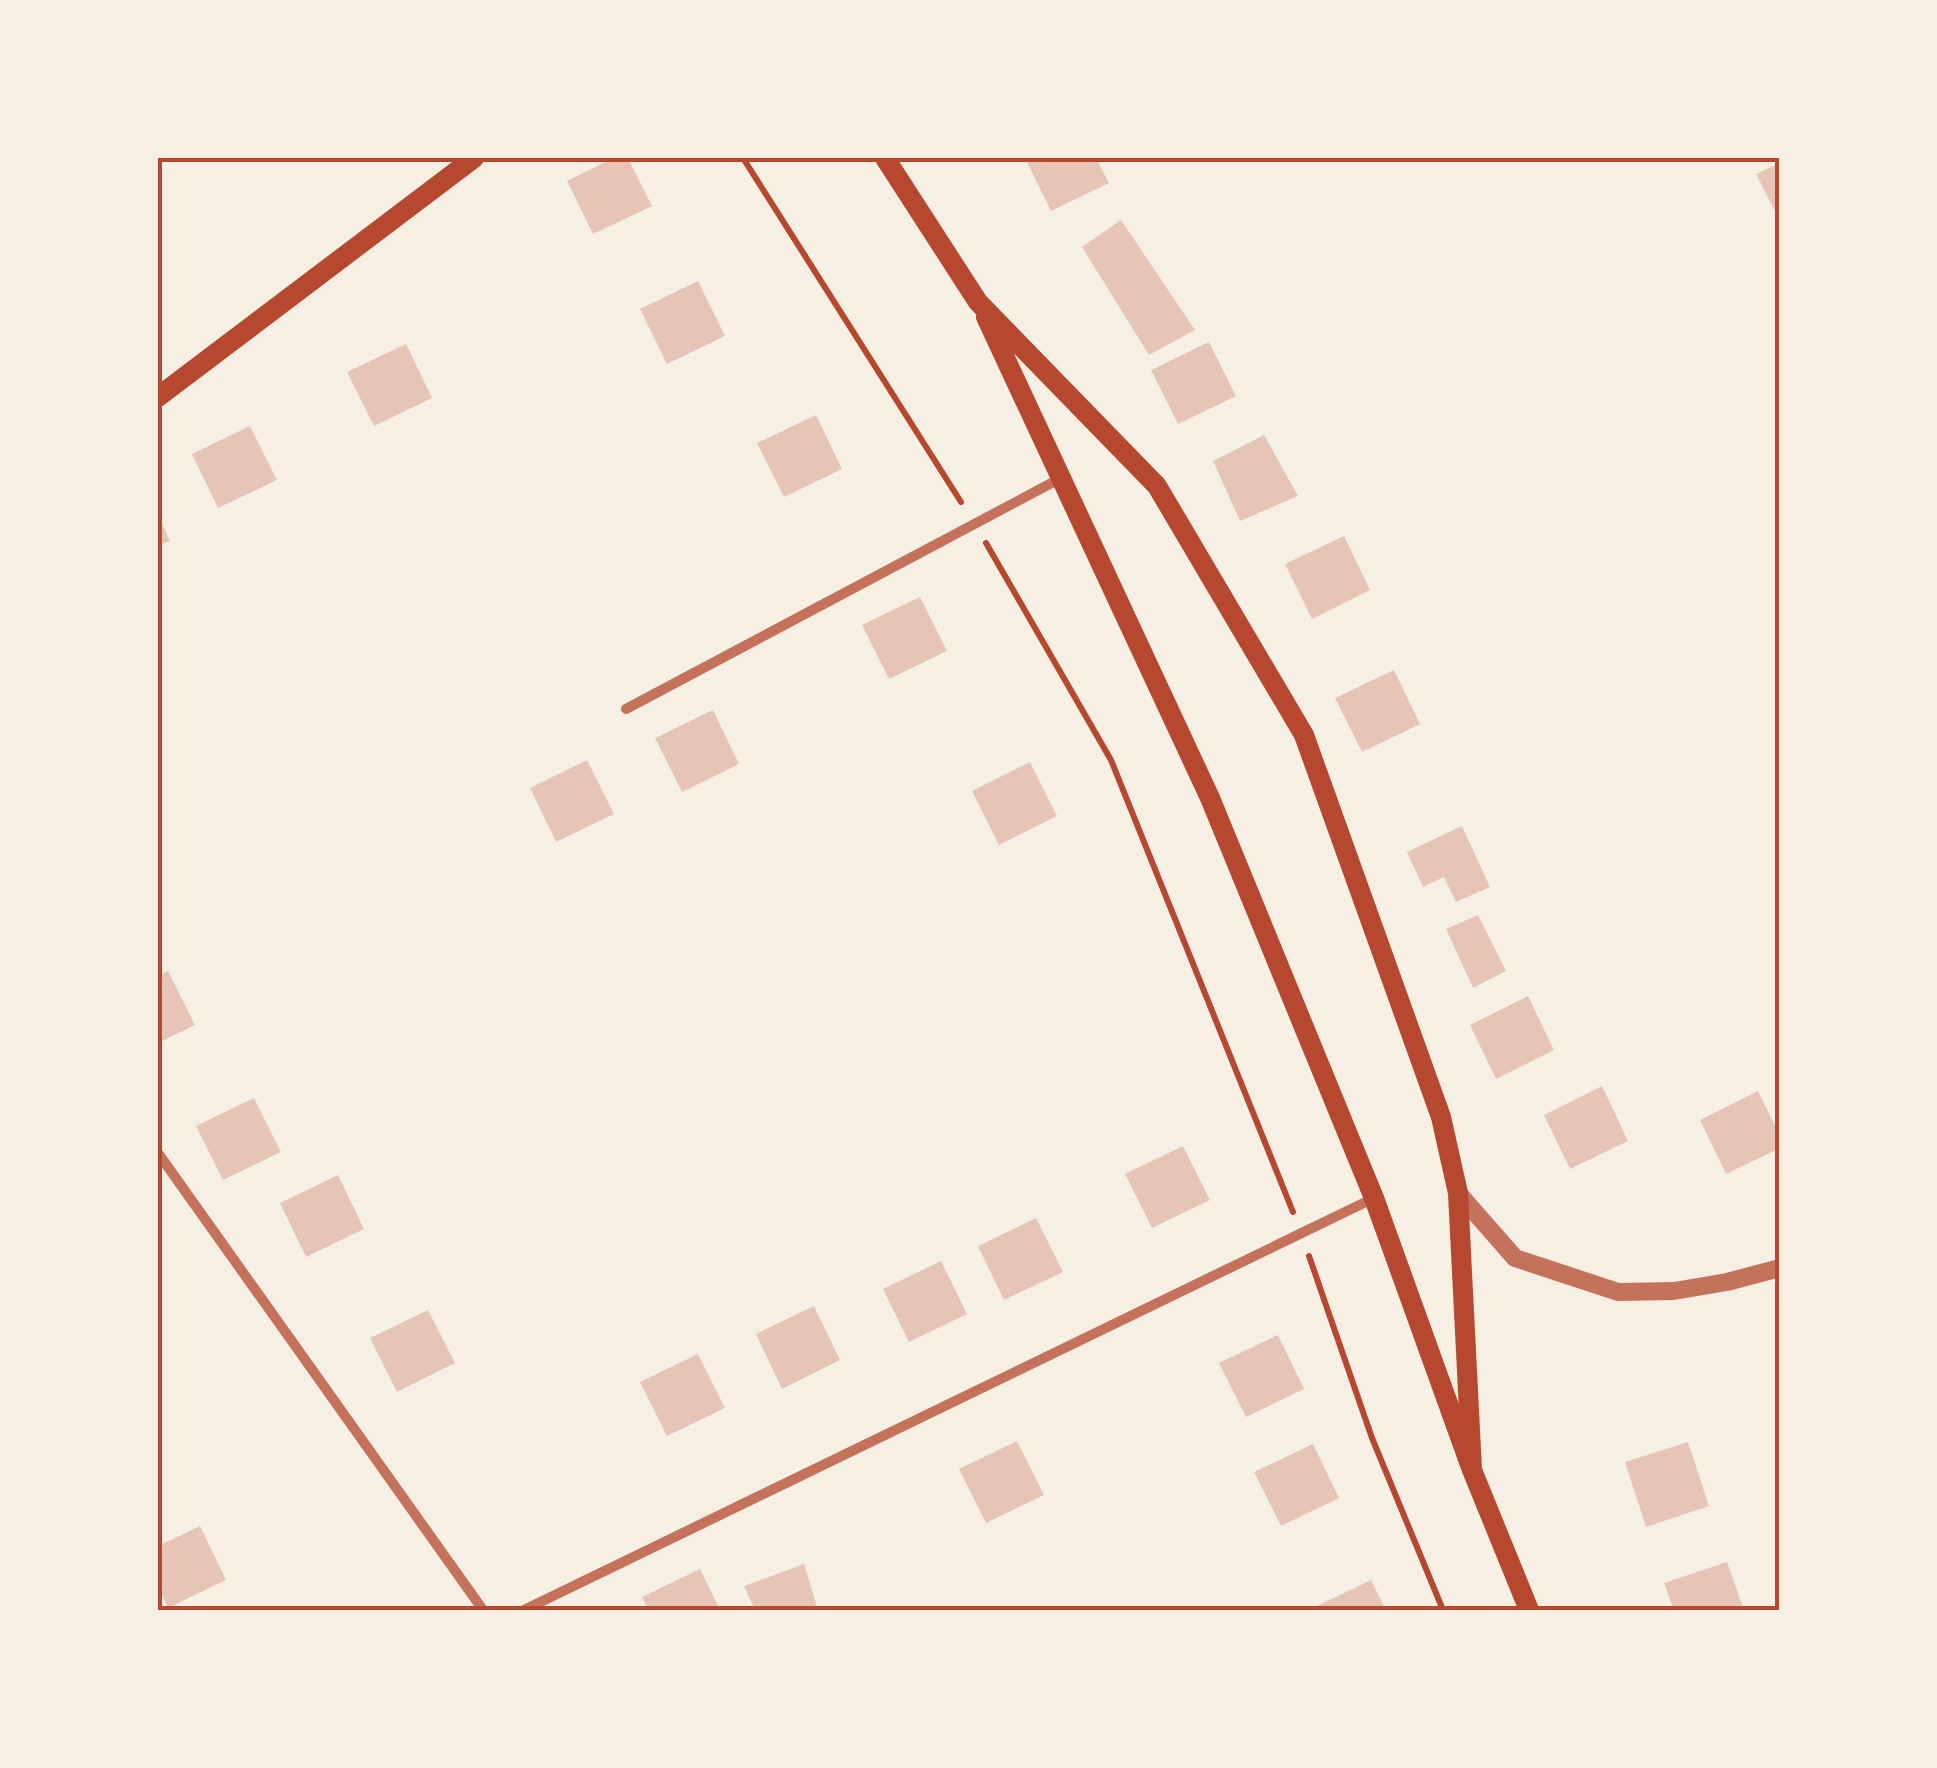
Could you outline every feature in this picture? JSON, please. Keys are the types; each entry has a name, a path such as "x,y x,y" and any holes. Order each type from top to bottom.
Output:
{"main road":[{"path":"158,397 474,158"},
{"path":"885,158 978,302 1210,798 1374,1198 1472,1470 1529,1610"},
{"path":"978,302 1158,486 1304,735 1441,1117 1458,1193 1472,1470"}],"street":[{"path":"626,709 1061,478"},
{"path":"158,1154 483,1610"},
{"path":"1458,1193 1515,1258 1618,1292 1674,1291 1780,1268"},
{"path":"524,1610 1374,1198"}],"path":[{"path":"743,158 975,524 1111,760 1302,1233 1372,1438 1444,1610"}],"building":[{"path":"614,158 628,158 652,206 593,234 567,181"},
{"path":"1025,158 1096,158 1109,183 1051,211"},
{"path":"1780,163 1780,221 1756,174"},
{"path":"1121,220 1195,330 1149,355 1082,247"},
{"path":"698,281 725,336 667,364 640,309"},
{"path":"1209,342 1236,396 1178,424 1151,370"},
{"path":"406,344 432,398 374,426 347,372"},
{"path":"816,415 842,469 784,497 757,443"},
{"path":"250,426 277,480 218,508 192,454"},
{"path":"1264,435 1298,496 1240,521 1213,461"},
{"path":"158,515 170,541 158,546"},
{"path":"1344,536 1370,590 1312,619 1285,564"},
{"path":"920,597 947,651 889,679 862,625"},
{"path":"1394,670 1420,724 1362,752 1335,698"},
{"path":"713,710 739,764 682,792 655,738"},
{"path":"587,760 614,814 556,842 530,788"},
{"path":"1030,762 1057,816 999,845 972,791"},
{"path":"1462,826 1490,887 1456,902 1444,877 1423,887 1407,852"},
{"path":"1478,915 1506,971 1473,988 1446,929"},
{"path":"168,971 195,1025 158,1043 158,976"},
{"path":"1528,996 1554,1050 1496,1079 1470,1025"},
{"path":"1602,1086 1628,1141 1570,1169 1544,1115"},
{"path":"1758,1091 1780,1136 1780,1148 1726,1174 1700,1120"},
{"path":"254,1098 281,1152 223,1180 196,1126"},
{"path":"1183,1146 1210,1200 1152,1228 1125,1174"},
{"path":"338,1175 364,1229 306,1257 280,1203"},
{"path":"1036,1218 1063,1272 1004,1300 978,1246"},
{"path":"941,1261 967,1314 909,1342 883,1289"},
{"path":"814,1306 840,1360 782,1389 756,1334"},
{"path":"428,1310 455,1363 397,1392 370,1338"},
{"path":"1278,1335 1304,1389 1246,1417 1219,1363"},
{"path":"698,1354 725,1408 667,1436 640,1382"},
{"path":"1017,1441 1044,1495 986,1523 959,1469"},
{"path":"1688,1442 1709,1506 1646,1527 1625,1462"},
{"path":"1313,1444 1339,1498 1281,1526 1254,1472"},
{"path":"200,1526 226,1580 168,1608 158,1586 158,1546"},
{"path":"1727,1562 1744,1610 1674,1610 1664,1583"},
{"path":"804,1564 818,1610 755,1610 744,1586"},
{"path":"700,1569 720,1610 648,1610 642,1597"},
{"path":"1371,1580 1386,1610 1314,1610 1313,1608"}]}
